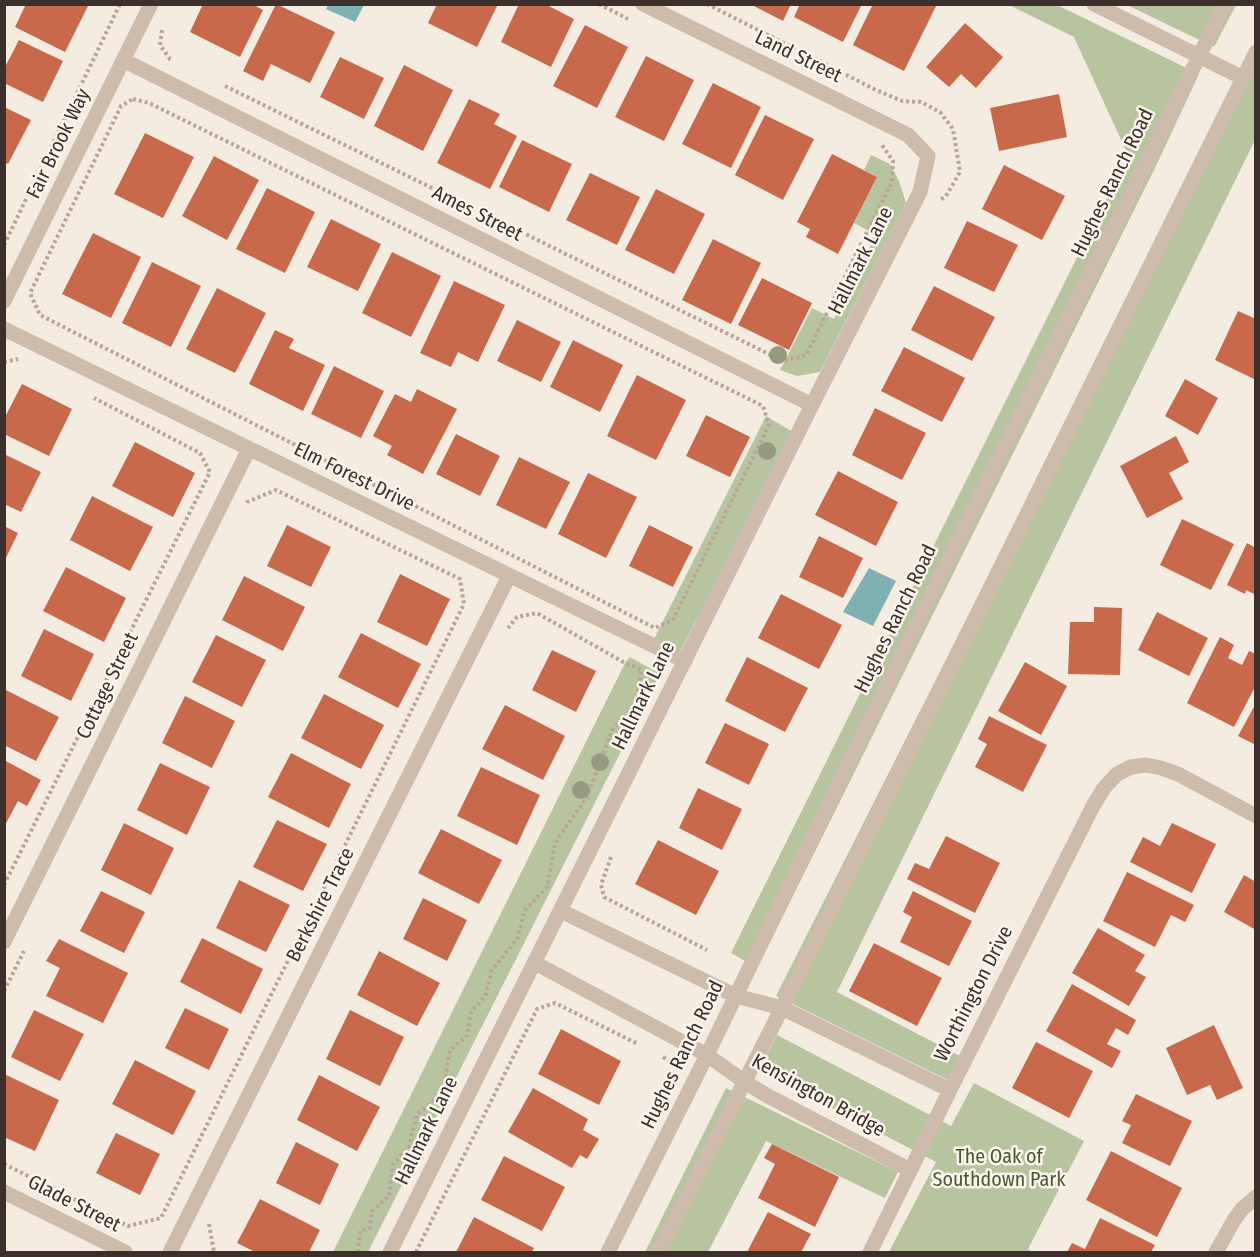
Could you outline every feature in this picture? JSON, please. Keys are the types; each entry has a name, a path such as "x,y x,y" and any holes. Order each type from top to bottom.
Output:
{"street":[{"name":"Fair Brook Way","path":"4,301 150,4"},
{"name":"Land Street","path":"643,4 908,135 928,156"},
{"path":"1094,4 1243,78"},
{"name":"Hughes Ranch Road","path":"608,1252 736,996 927,602 1225,4"},
{"path":"658,1252 782,1008 1256,52"},
{"name":"Ames Street","path":"123,60 812,405"},
{"name":"Hallmark Lane","path":"390,1252 920,192 928,156"},
{"name":"Elm Forest Drive","path":"4,329 685,661"},
{"name":"Cottage Street","path":"4,942 249,449"},
{"name":"Berkshire Trace","path":"170,1252 509,576"},
{"name":"Worthington Drive","path":"870,1252 1104,788 1117,774 1131,767 1146,765 1178,774 1256,816"},
{"path":"561,911 736,996 782,1008 950,1090"},
{"name":"Kensington Bridge","path":"535,963 707,1055 766,1095 910,1170"},
{"name":"Glade Street","path":"4,1192 125,1252"},
{"path":"1216,1252 1242,1209 1256,1197"}],"path":[{"path":"4,245 120,4"},
{"path":"599,4 630,20"},
{"path":"162,28 160,45 170,59 181,64"},
{"path":"224,85 783,362 797,360 806,355 892,182 893,161 883,146 872,141"},
{"path":"133,99 160,108 763,406 769,425 674,620 655,628 40,315 30,293 121,106 133,99"},
{"path":"4,362 19,359"},
{"path":"4,885 210,472 200,453 89,395"},
{"path":"4,1164 128,1226 160,1218 464,604 460,579 276,490 247,502 242,513"},
{"path":"358,1252 360,1231 370,1228 372,1211 389,1196 393,1164 409,1147 417,1114 443,1093 450,1050 467,1036 471,1012 485,997 492,970 517,939 525,910 547,887 555,843 587,797 612,729 636,705 641,669 625,663 537,614 517,617 502,634"},
{"path":"602,885 604,897 707,950"},
{"path":"4,991 26,949"},
{"path":"416,1252 537,1009 555,1003 644,1047"},
{"path":"213,1215 208,1226 214,1252"}],"green space":[{"path":"1009,5 1057,5 1199,74 1154,170 757,968 731,953 1128,155 1074,37"},
{"path":"1127,5 1236,5 1214,47"},
{"path":"1255,48 1255,140 837,992 960,1056 948,1080 776,996"},
{"path":"871,155 890,164 899,181 906,203 820,372 797,376 780,370 812,308 834,319 876,235 854,223 877,177 864,170"},
{"path":"766,416 793,432 680,652 654,639"},
{"path":"630,657 660,674 368,1252 333,1252 625,663"},
{"name":"The Oak of Southdown Park","path":"777,1035 951,1126 974,1083 1084,1141 1028,1249 1033,1252 889,1252 936,1162 759,1070"},
{"path":"726,1088 898,1172 885,1198 766,1141 708,1252 645,1252"}],"water":[{"path":"328,4 364,5 355,22 326,9"},
{"path":"869,568 896,581 873,626 843,612"}],"building":[{"path":"26,4 89,4 65,52 15,27"},
{"path":"203,4 252,4 263,10 240,57 190,32"},
{"path":"276,4 335,32 310,83 271,64 263,81 243,71"},
{"path":"437,4 498,4 477,47 428,23"},
{"path":"519,4 545,4 574,19 551,67 501,42"},
{"path":"750,4 791,4 783,21"},
{"path":"800,4 862,4 843,42 794,17"},
{"path":"873,4 937,4 904,71 853,45"},
{"path":"965,23 1003,57 976,88 961,74 949,87 926,67"},
{"path":"585,25 628,47 597,108 553,86"},
{"path":"19,40 63,61 43,102 4,83 4,69"},
{"path":"646,56 694,80 664,141 615,117"},
{"path":"340,57 384,78 364,119 320,97"},
{"path":"404,65 453,90 423,151 374,126"},
{"path":"713,83 761,107 731,168 682,144"},
{"path":"1059,94 1067,137 999,151 990,108"},
{"path":"469,99 500,114 494,124 517,136 490,189 437,163"},
{"path":"4,107 31,120 8,164 4,162"},
{"path":"765,115 814,139 783,200 735,175"},
{"path":"145,133 194,157 163,218 114,194"},
{"path":"522,140 572,164 549,212 499,187"},
{"path":"832,154 877,177 838,254 806,237 810,229 797,222"},
{"path":"214,156 259,180 227,240 182,216"},
{"path":"1004,165 1065,196 1042,240 982,209"},
{"path":"590,173 640,197 617,245 566,220"},
{"path":"267,188 315,212 285,273 236,249"},
{"path":"656,189 705,214 674,274 625,250"},
{"path":"331,219 381,244 358,291 307,267"},
{"path":"967,221 1018,245 994,292 944,268"},
{"path":"93,233 141,257 111,318 62,294"},
{"path":"713,239 761,263 731,324 682,300"},
{"path":"392,252 441,276 411,337 362,313"},
{"path":"152,262 201,286 171,347 122,323"},
{"path":"762,278 812,303 789,350 738,325"},
{"path":"454,281 505,305 478,362 458,352 451,367 420,353"},
{"path":"934,286 995,317 972,361 911,330"},
{"path":"217,288 266,313 235,373 186,349"},
{"path":"1238,311 1256,319 1256,376 1254,379 1215,360"},
{"path":"517,320 561,342 541,382 497,361"},
{"path":"275,330 294,339 289,348 325,365 303,411 249,384"},
{"path":"573,340 623,365 600,412 550,387"},
{"path":"904,347 965,378 942,422 881,391"},
{"path":"334,366 384,391 361,438 311,414"},
{"path":"637,375 686,400 656,460 607,436"},
{"path":"1185,379 1218,398 1198,435 1165,416"},
{"path":"22,384 72,409 49,456 4,434 4,419"},
{"path":"417,389 457,409 423,474 387,455 392,446 373,436 395,394 411,402"},
{"path":"875,408 926,433 902,480 852,455"},
{"path":"706,415 750,437 730,477 686,456"},
{"path":"456,434 500,456 480,496 436,474"},
{"path":"1176,436 1189,462 1169,473 1183,499 1147,518 1120,466"},
{"path":"135,442 195,473 173,517 112,486"},
{"path":"4,454 41,472 21,512 4,504"},
{"path":"519,457 570,482 546,529 496,505"},
{"path":"838,471 898,502 876,546 815,515"},
{"path":"588,473 637,497 606,558 558,534"},
{"path":"92,496 153,527 130,571 70,540"},
{"path":"1182,519 1234,544 1211,590 1160,565"},
{"path":"287,525 331,547 311,587 267,566"},
{"path":"649,525 693,547 673,587 629,566"},
{"path":"4,526 18,533 4,562"},
{"path":"819,536 863,558 843,598 799,577"},
{"path":"1247,543 1256,548 1256,595 1246,590 1245,594 1227,585"},
{"path":"66,567 126,598 104,642 43,611"},
{"path":"400,574 450,599 427,646 377,622"},
{"path":"244,576 305,607 283,651 222,620"},
{"path":"781,594 842,625 819,669 758,638"},
{"path":"1094,607 1122,608 1120,675 1068,674 1070,622 1094,622"},
{"path":"1157,612 1208,638 1189,676 1138,650"},
{"path":"44,629 94,654 71,701 21,676"},
{"path":"361,633 421,664 398,708 338,677"},
{"path":"216,635 266,660 242,707 192,682"},
{"path":"1220,637 1234,645 1228,658 1242,665 1249,651 1256,654 1256,685 1234,727 1187,703"},
{"path":"552,650 596,671 576,712 532,690"},
{"path":"747,657 808,688 785,732 725,701"},
{"path":"1025,662 1067,686 1041,735 998,711"},
{"path":"4,689 59,717 36,761 4,745"},
{"path":"324,694 384,725 361,769 301,738"},
{"path":"185,696 235,721 212,768 162,743"},
{"path":"1256,703 1256,745 1238,736"},
{"path":"505,705 565,736 543,780 482,749"},
{"path":"989,716 1047,745 1023,792 975,767 987,744 978,739"},
{"path":"725,723 769,744 749,785 705,763"},
{"path":"291,753 351,784 329,828 268,797"},
{"path":"4,760 41,780 27,806 18,801 4,827"},
{"path":"160,763 210,787 187,835 137,810"},
{"path":"481,767 540,795 517,845 457,816"},
{"path":"698,788 742,809 722,850 679,828"},
{"path":"277,820 327,844 303,891 253,867"},
{"path":"124,823 174,848 151,895 101,870"},
{"path":"1172,823 1216,844 1192,893 1130,862 1143,837 1160,846"},
{"path":"441,829 502,860 479,904 418,873"},
{"path":"946,836 1000,863 975,913 907,879 915,863 929,869"},
{"path":"658,840 719,871 696,915 635,884"},
{"path":"1127,872 1194,905 1185,922 1171,915 1155,947 1103,921"},
{"path":"1244,875 1256,882 1256,930 1224,912"},
{"path":"239,880 290,905 266,952 216,928"},
{"path":"101,891 145,912 124,953 80,931"},
{"path":"913,891 972,921 949,966 900,942 912,917 903,912"},
{"path":"423,898 467,920 447,961 403,939"},
{"path":"1098,928 1145,955 1135,971 1146,977 1129,1006 1072,973"},
{"path":"202,938 263,969 241,1014 180,982"},
{"path":"59,939 128,973 103,1023 46,996 60,968 46,961"},
{"path":"874,943 942,978 917,1026 849,991"},
{"path":"379,951 440,983 417,1026 357,995"},
{"path":"1072,984 1136,1020 1128,1035 1116,1028 1107,1044 1121,1051 1112,1068 1046,1031"},
{"path":"185,1008 229,1029 209,1070 165,1048"},
{"path":"34,1010 84,1034 60,1081 11,1057"},
{"path":"350,1010 404,1037 380,1086 326,1059"},
{"path":"1214,1025 1243,1088 1217,1100 1210,1085 1187,1095 1166,1048"},
{"path":"561,1029 621,1061 599,1105 538,1074"},
{"path":"1036,1042 1093,1071 1069,1118 1012,1088"},
{"path":"135,1060 196,1091 173,1135 112,1104"},
{"path":"4,1074 59,1100 35,1151 4,1137"},
{"path":"319,1075 380,1107 357,1151 297,1120"},
{"path":"533,1088 588,1119 583,1130 599,1139 587,1159 580,1155 572,1168 508,1132"},
{"path":"1136,1094 1192,1121 1170,1166 1122,1143 1131,1125 1122,1121"},
{"path":"116,1133 160,1154 140,1195 96,1173"},
{"path":"296,1142 339,1164 320,1205 276,1183"},
{"path":"772,1144 839,1177 815,1227 758,1198 775,1164 764,1158"},
{"path":"1111,1151 1182,1188 1157,1237 1086,1200"},
{"path":"504,1156 565,1187 542,1231 481,1200"},
{"path":"260,1199 320,1230 309,1252 255,1252 237,1243"},
{"path":"768,1212 811,1234 801,1252 747,1252"},
{"path":"474,1217 534,1248 532,1252 456,1252"},
{"path":"1100,1218 1155,1245 1151,1252 1067,1252 1072,1243 1085,1249"}]}
